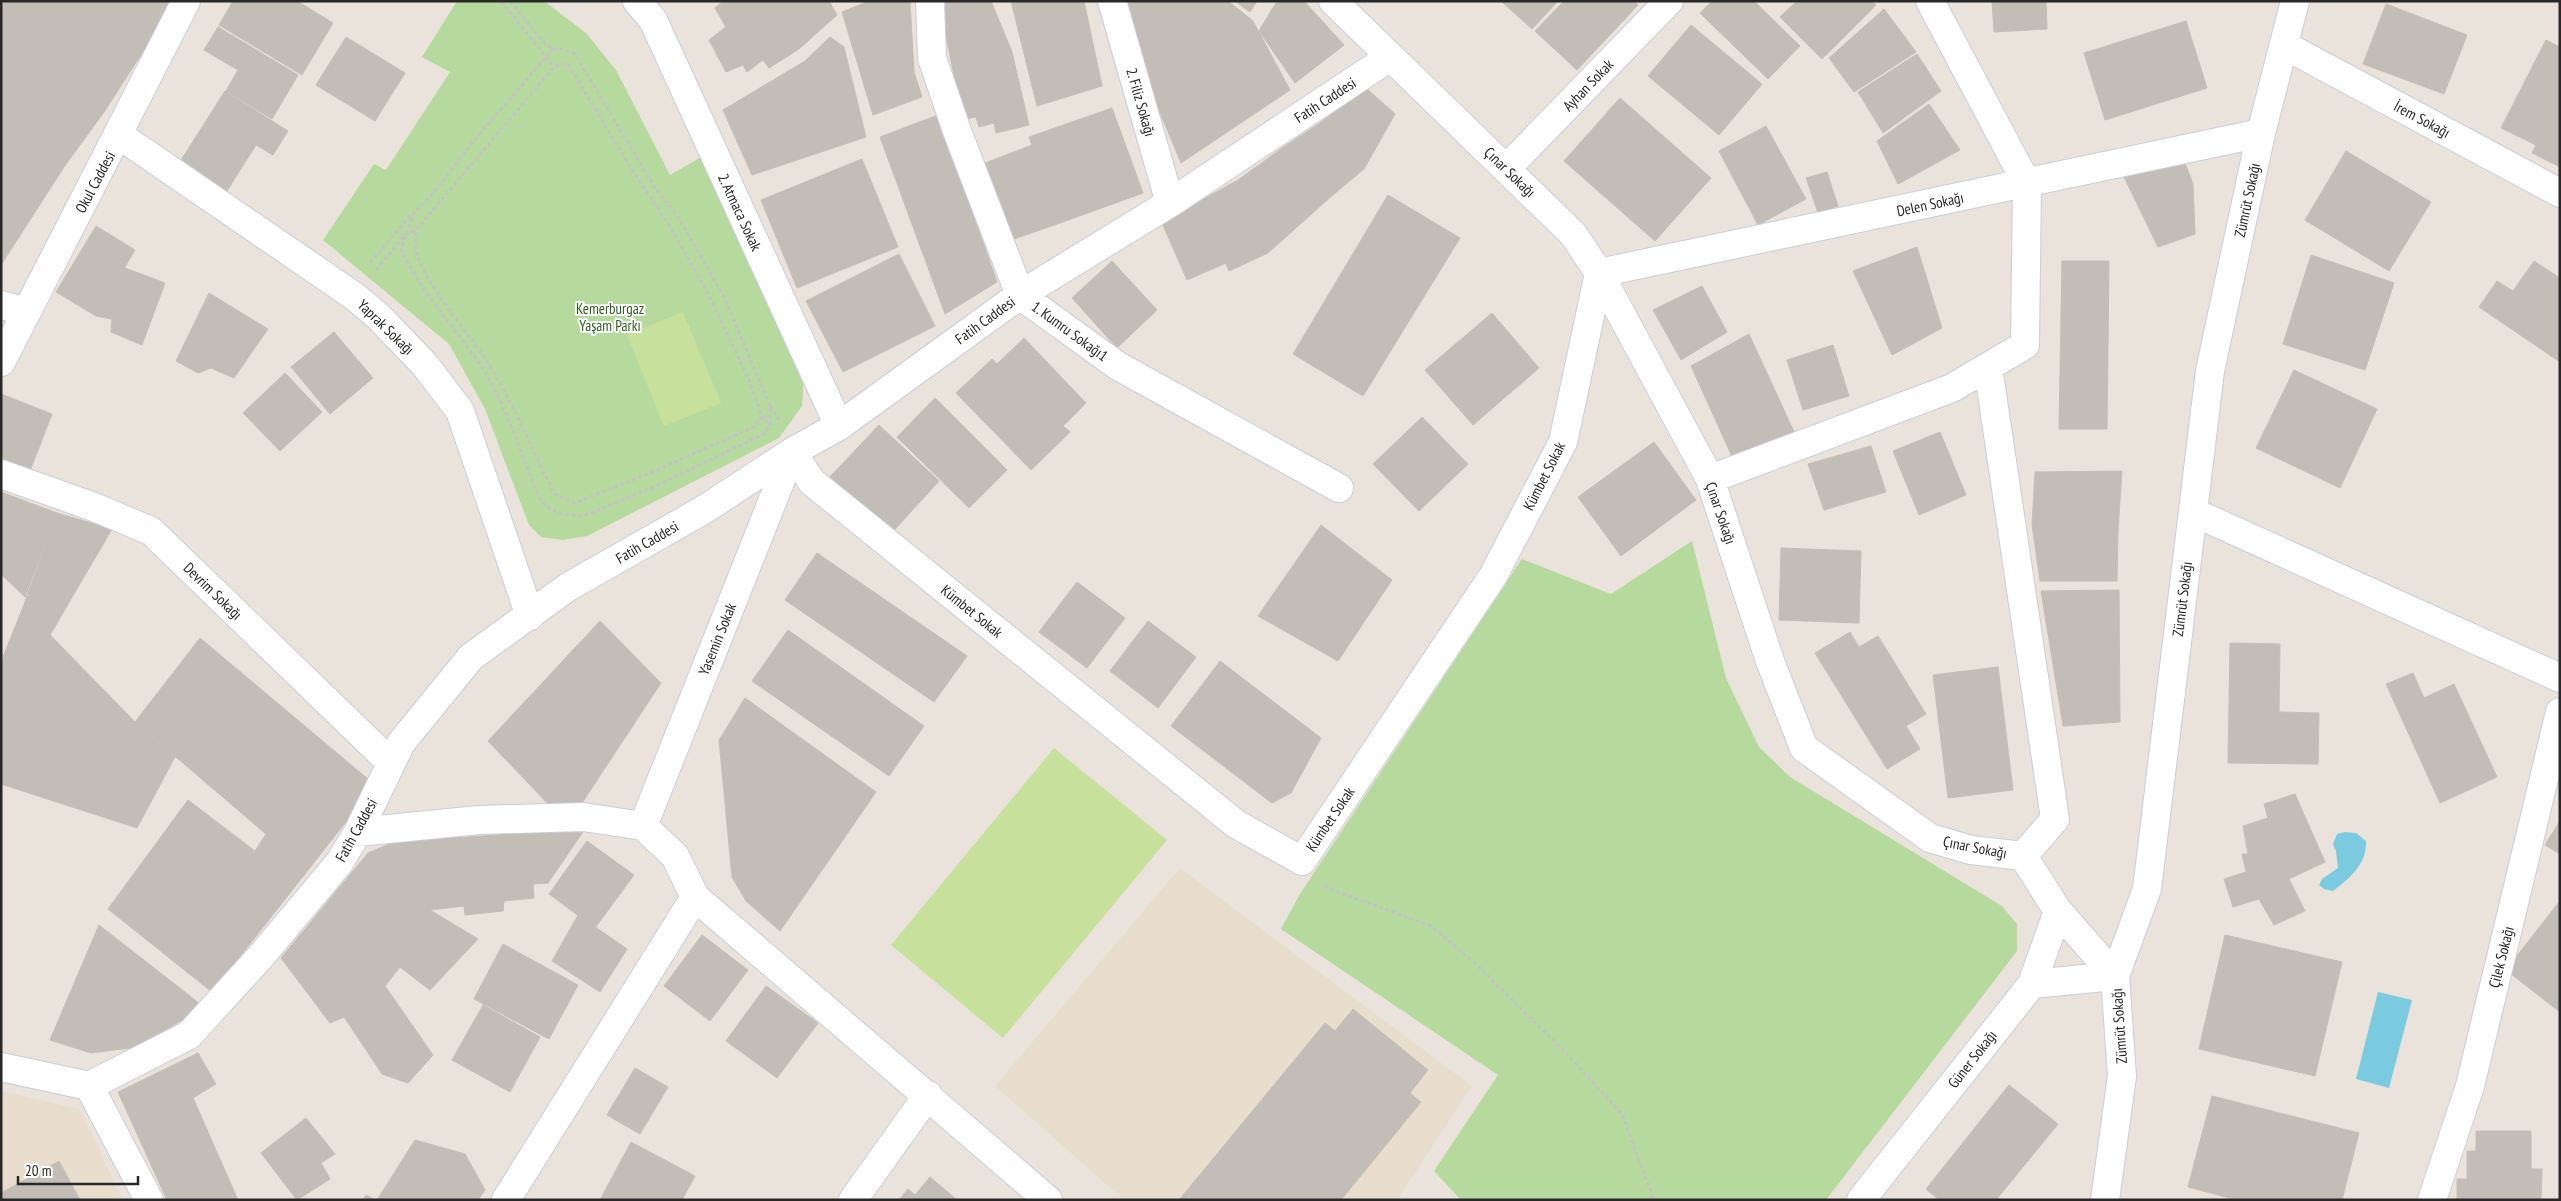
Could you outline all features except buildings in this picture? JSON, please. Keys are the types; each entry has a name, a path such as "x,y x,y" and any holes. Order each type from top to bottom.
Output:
{"street":[{"name":"Okul Caddesi","path":"1,362 13,308 119,135 186,1"},
{"name":"2. Atmaca Sokak","path":"637,1 653,20 839,426"},
{"name":"1. Kumru Sokağı1","path":"930,1 932,58 957,131 1020,294 1118,366 1339,488"},
{"name":"2. Filiz Sokağı","path":"1112,1 1170,203"},
{"name":"Çınar Sokağı","path":"1333,1 1573,234 1599,273 1710,479 1770,661 1804,748 1930,838 1971,850 2023,856 2058,911 2115,976"},
{"name":"Ayhan Sokak","path":"1506,168 1669,1"},
{"path":"1710,479 1952,388 2025,345 2027,184 1930,1"},
{"name":"Zümrüt Sokağı","path":"2105,1200 2122,1076 2115,976 2147,889 2210,372 2261,133 2295,1"},
{"name":"İrem Sokağı","path":"2284,45 2560,194"},
{"name":"Fatih Caddesi","path":"89,1086 190,1035 262,955 339,863 358,832 401,743 471,657 568,587 705,509 792,452 839,426 1020,294 1170,203 1390,57"},
{"name":"Delen Sokağı","path":"1599,273 2261,133"},
{"name":"Yaprak Sokağı","path":"119,135 350,293 378,316 425,365 460,411 530,616"},
{"name":"Kümbet Sokak","path":"792,452 812,482 1228,818 1302,861 1493,576 1563,442 1599,273"},
{"path":"1988,367 2056,819 2023,856"},
{"name":"Yasemin Sokak","path":"643,826 792,452"},
{"name":"Devrim Sokağı","path":"1,474 94,507 151,531 392,763"},
{"path":"2193,512 2560,678"},
{"name":"Çilek Sokağı","path":"2432,1200 2470,1086 2560,712"},
{"path":"358,832 479,820 583,817 643,826 675,856 695,897 928,1095 1048,1200"},
{"path":"506,1200 695,897"},
{"name":"Güner Sokağı","path":"1861,1200 2032,984 2058,911"},
{"path":"2032,984 2115,976"},
{"path":"1,1067 89,1086 149,1200"},
{"path":"854,1200 928,1095"}],"path":[{"path":"501,1 554,67"},
{"path":"414,213 402,250 412,271 477,360 496,393 524,456 532,481 546,506 559,513 583,516 656,486 764,434 770,424 770,405 724,297 677,215 655,188 575,54 563,49 553,49 541,38 510,1"},
{"path":"350,293 414,213 553,49"},
{"path":"350,293 406,234 416,230 554,67 568,64 632,170 669,225 705,288 747,375 762,416 754,426 650,473 575,503 555,494 492,370 421,265 414,248 416,230"},
{"path":"1302,861 1330,889 1431,926 1475,963 1568,1054 1622,1114 1654,1200"}],"shaded area":[{"path":"1180,868 1472,1086 1397,1200 1124,1200 995,1086"},
{"path":"1,1091 79,1109 123,1200 1,1200"}],"green space":[{"name":"Kemerburgaz Yaşam Parkı","path":"457,1 544,1 586,33 616,70 670,175 705,155 804,375 802,406 779,438 587,536 563,540 541,537 529,525 485,409 449,344 323,240 374,164 386,170 450,72 422,57"},
{"path":"683,312 721,403 664,426 627,335"},
{"path":"1692,541 1726,678 1759,747 1790,777 2002,906 2017,924 2017,951 1826,1200 1461,1200 1434,1171 1498,1075 1281,929 1300,894 1522,559 1611,594"},
{"path":"1054,748 1167,840 1003,1038 891,945"}],"water":[{"path":"2345,832 2356,833 2366,841 2364,857 2351,876 2333,891 2324,889 2319,885 2322,879 2338,868 2336,851 2333,844 2337,834"},
{"path":"2378,992 2412,1000 2389,1088 2356,1079"}]}
